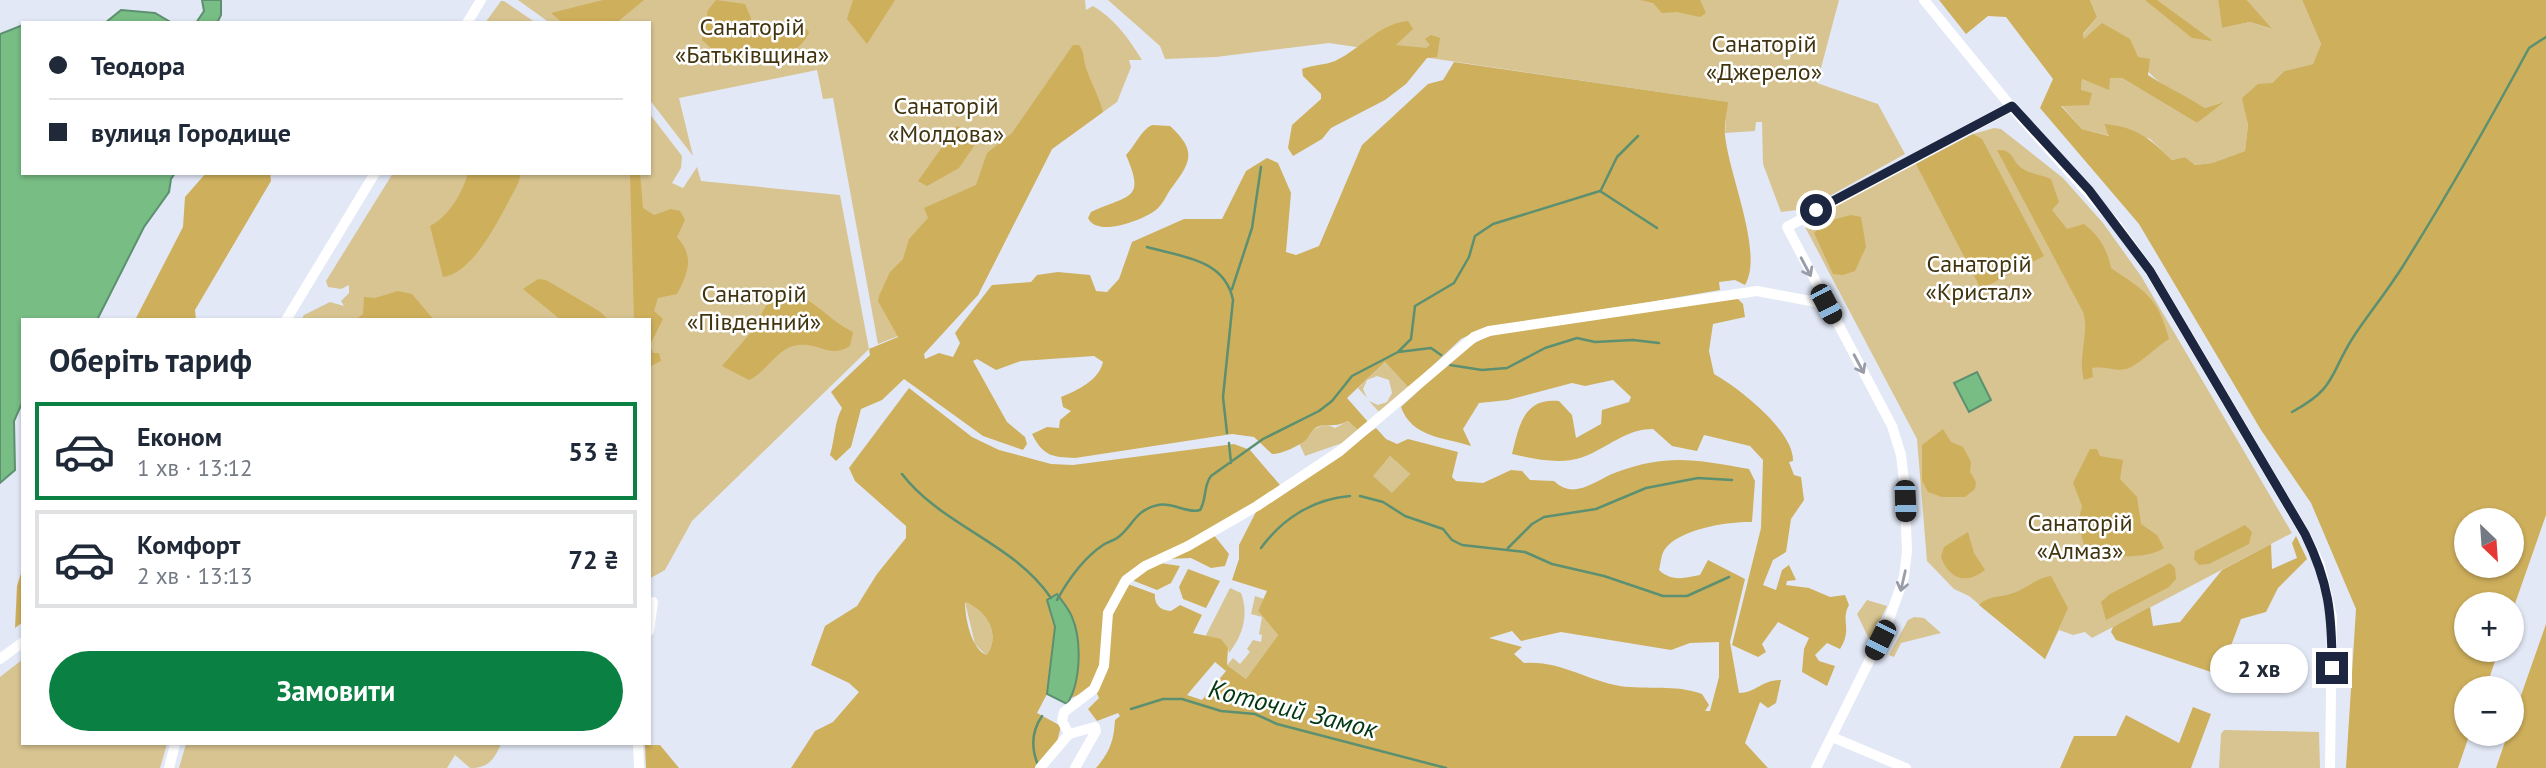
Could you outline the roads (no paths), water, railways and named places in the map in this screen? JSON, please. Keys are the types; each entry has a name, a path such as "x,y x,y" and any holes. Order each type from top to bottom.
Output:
{"street":[{"path":"468,21 481,0"},
{"path":"1924,0 2012,106 2089,190 2150,271 2320,565 2332,617 2330,768"},
{"path":"1816,768 1899,596 1907,551 1904,481 1898,441 1786,229 1793,222 2012,106"},
{"path":"287,318 374,175"},
{"path":"1069,734 1062,721 1064,712 1094,689 1104,666 1108,613 1126,580 1145,566 1188,547 1257,506 1340,450 1396,405 1463,343 1489,331 1757,291 1826,304"},
{"path":"651,616 653,601"},
{"path":"0,659 21,643"},
{"path":"1042,766 1069,734 1096,728 1074,768"},
{"path":"1832,737 1906,768"},
{"path":"169,768 175,745"},
{"path":"638,745 639,768"}],"waterway":[{"path":"2292,412 2318,395 2331,379 2354,336 2397,275 2436,212 2529,48 2546,37"},
{"path":"1601,190 1617,157 1638,136"},
{"path":"1232,289 1252,228 1261,167"},
{"path":"1057,600 1071,577 1089,556 1122,534 1144,511 1158,505 1200,510 1211,476 1263,439 1319,411 1332,401 1352,376 1398,352 1411,339 1415,306 1454,283 1469,257 1475,236 1493,224 1600,191 1657,228"},
{"path":"1147,247 1200,262 1212,268 1228,286 1233,300 1223,397 1227,433"},
{"path":"1450,365 1482,370 1507,368 1545,348 1577,338 1595,342 1633,340 1659,343"},
{"path":"1398,352 1431,348 1441,355"},
{"path":"1229,443 1231,463"},
{"path":"902,474 937,508 1018,563 1036,579 1051,598"},
{"path":"1508,548 1532,524 1544,517 1596,509 1646,488 1698,478 1732,480"},
{"path":"1261,548 1279,528 1300,512 1323,501 1350,496"},
{"path":"1360,496 1383,502 1405,516 1443,529 1452,540 1462,545 1525,552 1552,564 1604,576 1663,596 1687,596 1729,577"},
{"name":"Коточий Замок","path":"1131,709 1163,699 1182,699 1221,711 1255,714 1277,724 1446,768"},
{"path":"1038,765 1033,740 1042,716"}],"park label":[{"name":"Санаторій «Батьківщина»","path":"752,41"},
{"name":"Санаторій «Джерело»","path":"1764,58"},
{"name":"Санаторій «Молдова»","path":"946,120"},
{"name":"Санаторій «Кристал»","path":"1979,278"},
{"name":"Санаторій «Південний»","path":"754,308"},
{"name":"Санаторій «Алмаз»","path":"2080,537"}]}
